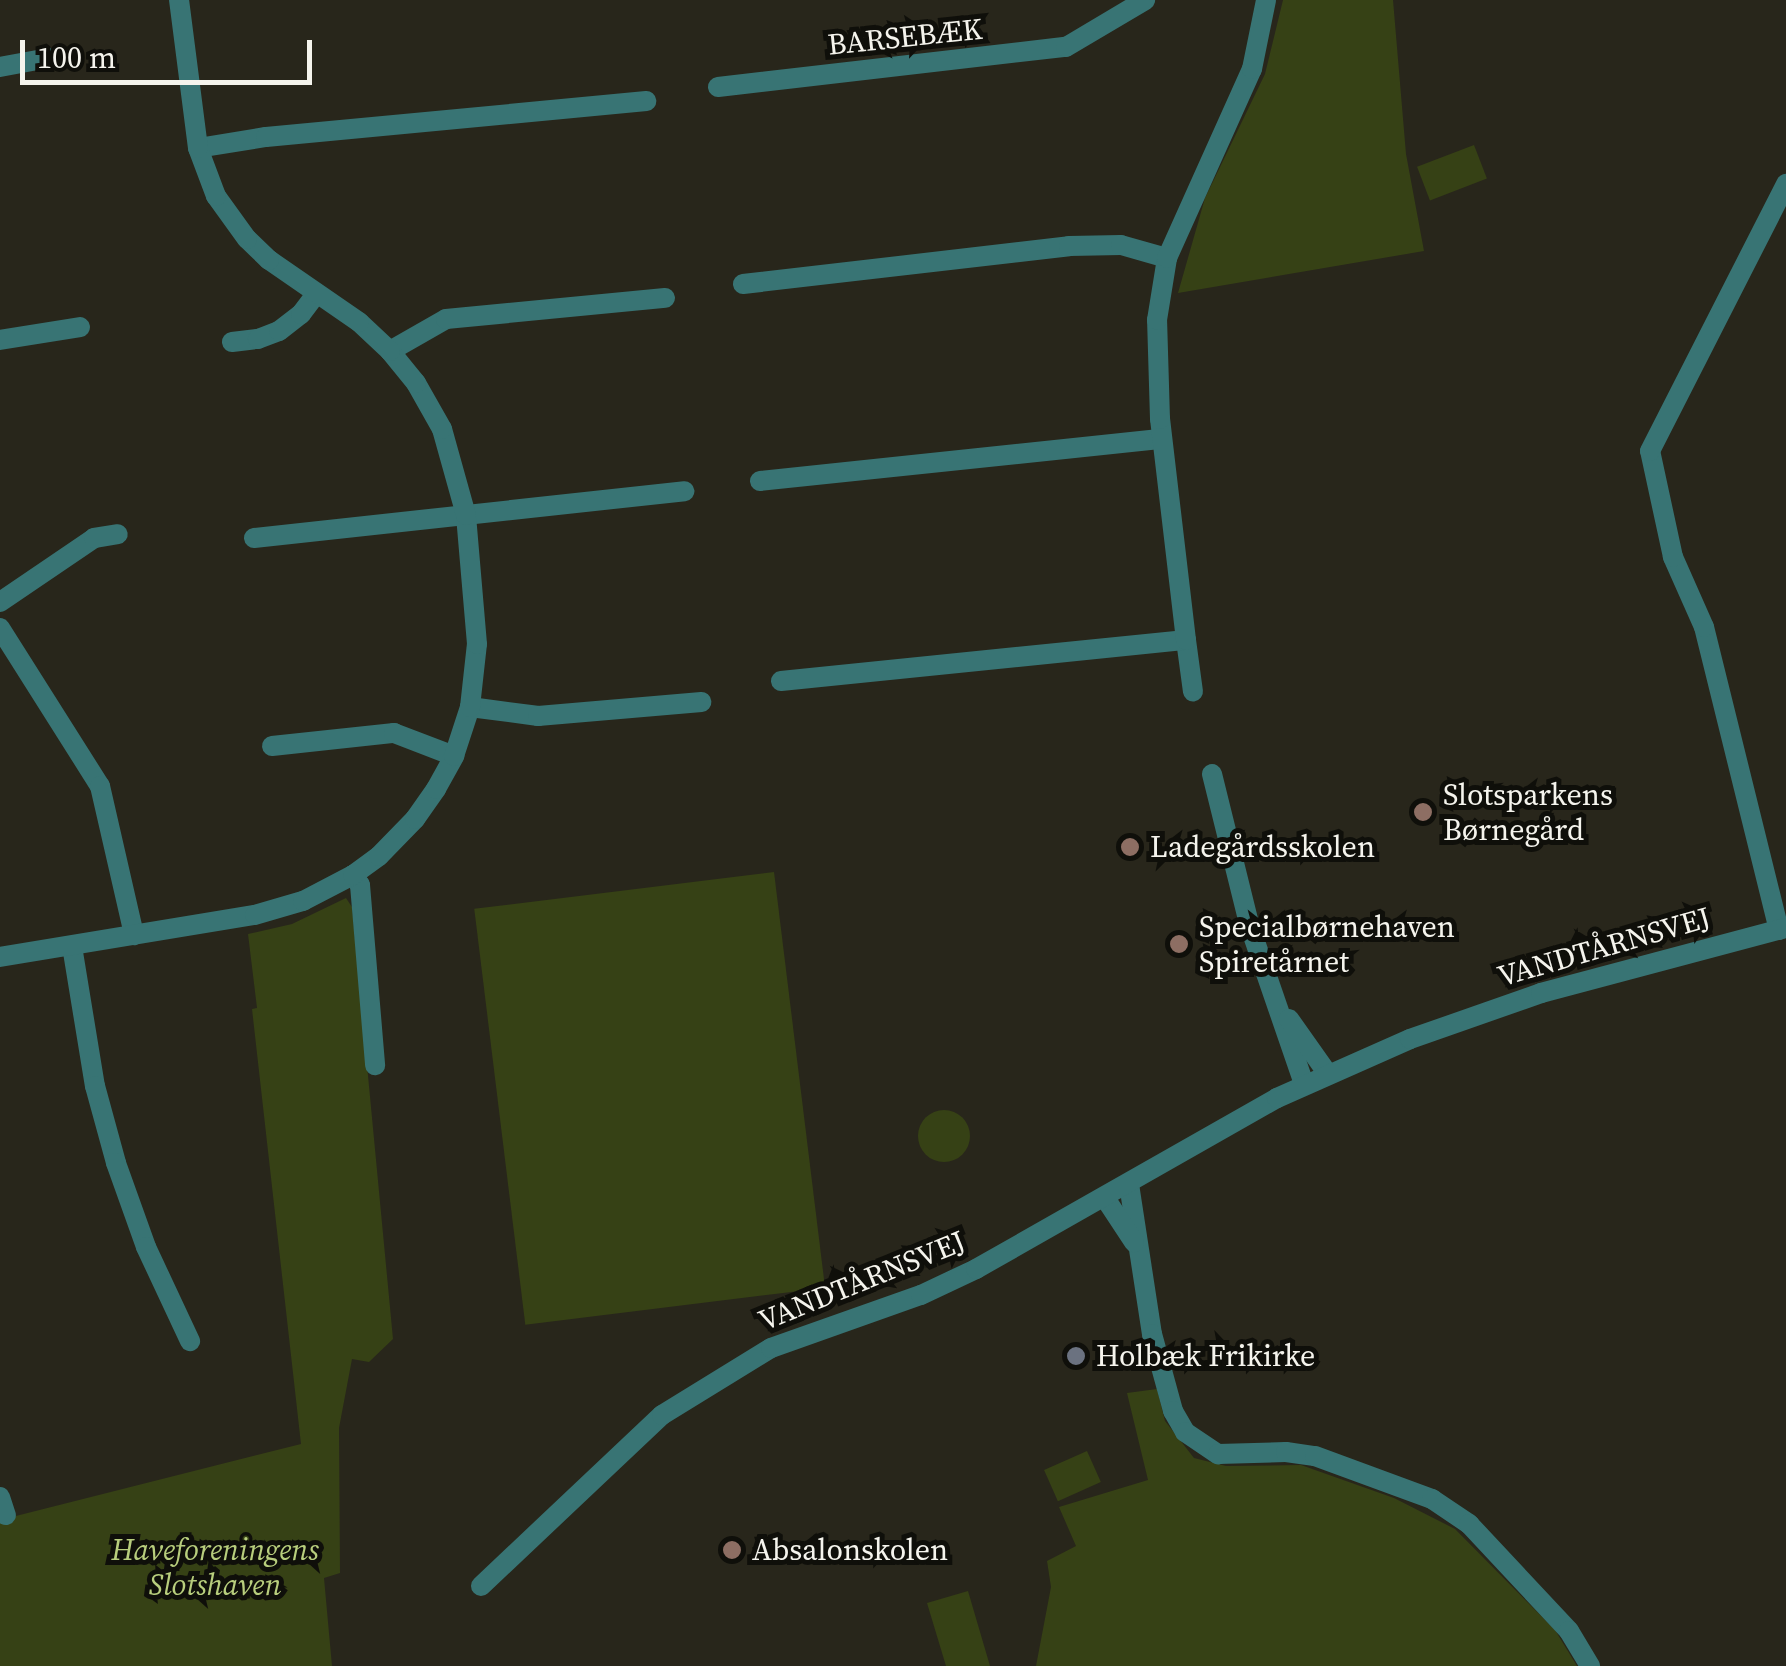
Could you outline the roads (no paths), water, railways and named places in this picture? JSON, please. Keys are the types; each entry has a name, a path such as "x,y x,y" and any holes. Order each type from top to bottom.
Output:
{"street":[{"path":"0,957 255,915 303,901 353,875 415,819 454,756 470,707 477,644 466,515 442,429 416,383 390,351 359,322 247,240 216,196 198,148 180,0"},
{"name":"BARSEBÆK","path":"718,87 1066,46 1146,0"},
{"path":"1193,692 1162,439 1156,334 1167,258 1252,69 1266,0"},
{"path":"0,67 48,58"},
{"path":"198,148 646,101"},
{"path":"1783,929 1704,627 1673,556 1650,451 1786,184"},
{"path":"743,284 1070,246 1121,245 1167,258"},
{"path":"232,342 258,339 279,331 301,314 317,293"},
{"path":"390,351 446,319 665,298"},
{"path":"0,340 80,327"},
{"path":"760,480 1162,439"},
{"path":"254,538 684,491"},
{"path":"0,602 94,538 118,534"},
{"path":"0,628 100,786 134,935"},
{"path":"782,682 1186,640"},
{"path":"470,707 538,716 701,702"},
{"path":"272,746 394,732 454,756"},
{"path":"1212,774 1250,927 1304,1084"},
{"path":"353,875 360,885 375,1064"},
{"name":"VANDTÅRNSVEJ","path":"480,1586 662,1415 771,1348 921,1294 1105,1198 1304,1084 1410,1039 1541,993 1783,929"},
{"path":"72,946 95,1086 116,1163 140,1232 190,1341"},
{"path":"1279,1006 1328,1074"},
{"path":"1128,1184 1135,1244 1157,1353 1172,1410 1184,1432 1218,1454 1286,1452 1316,1456 1432,1499 1470,1524 1569,1631 1590,1666"},
{"path":"1105,1198 1135,1244"}],"place":[{"name":"Slotsparkens Børnegård","path":"1423,812"},
{"name":"Ladegårdsskolen","path":"1130,847"},
{"name":"Specialbørnehaven Spiretårnet","path":"1179,944"},
{"name":"Holbæk Frikirke","path":"1076,1356"},
{"name":"Absalonskolen","path":"732,1550"}],"park label":[{"name":"Haveforeningens Slotshaven","path":"215,1567"}]}
